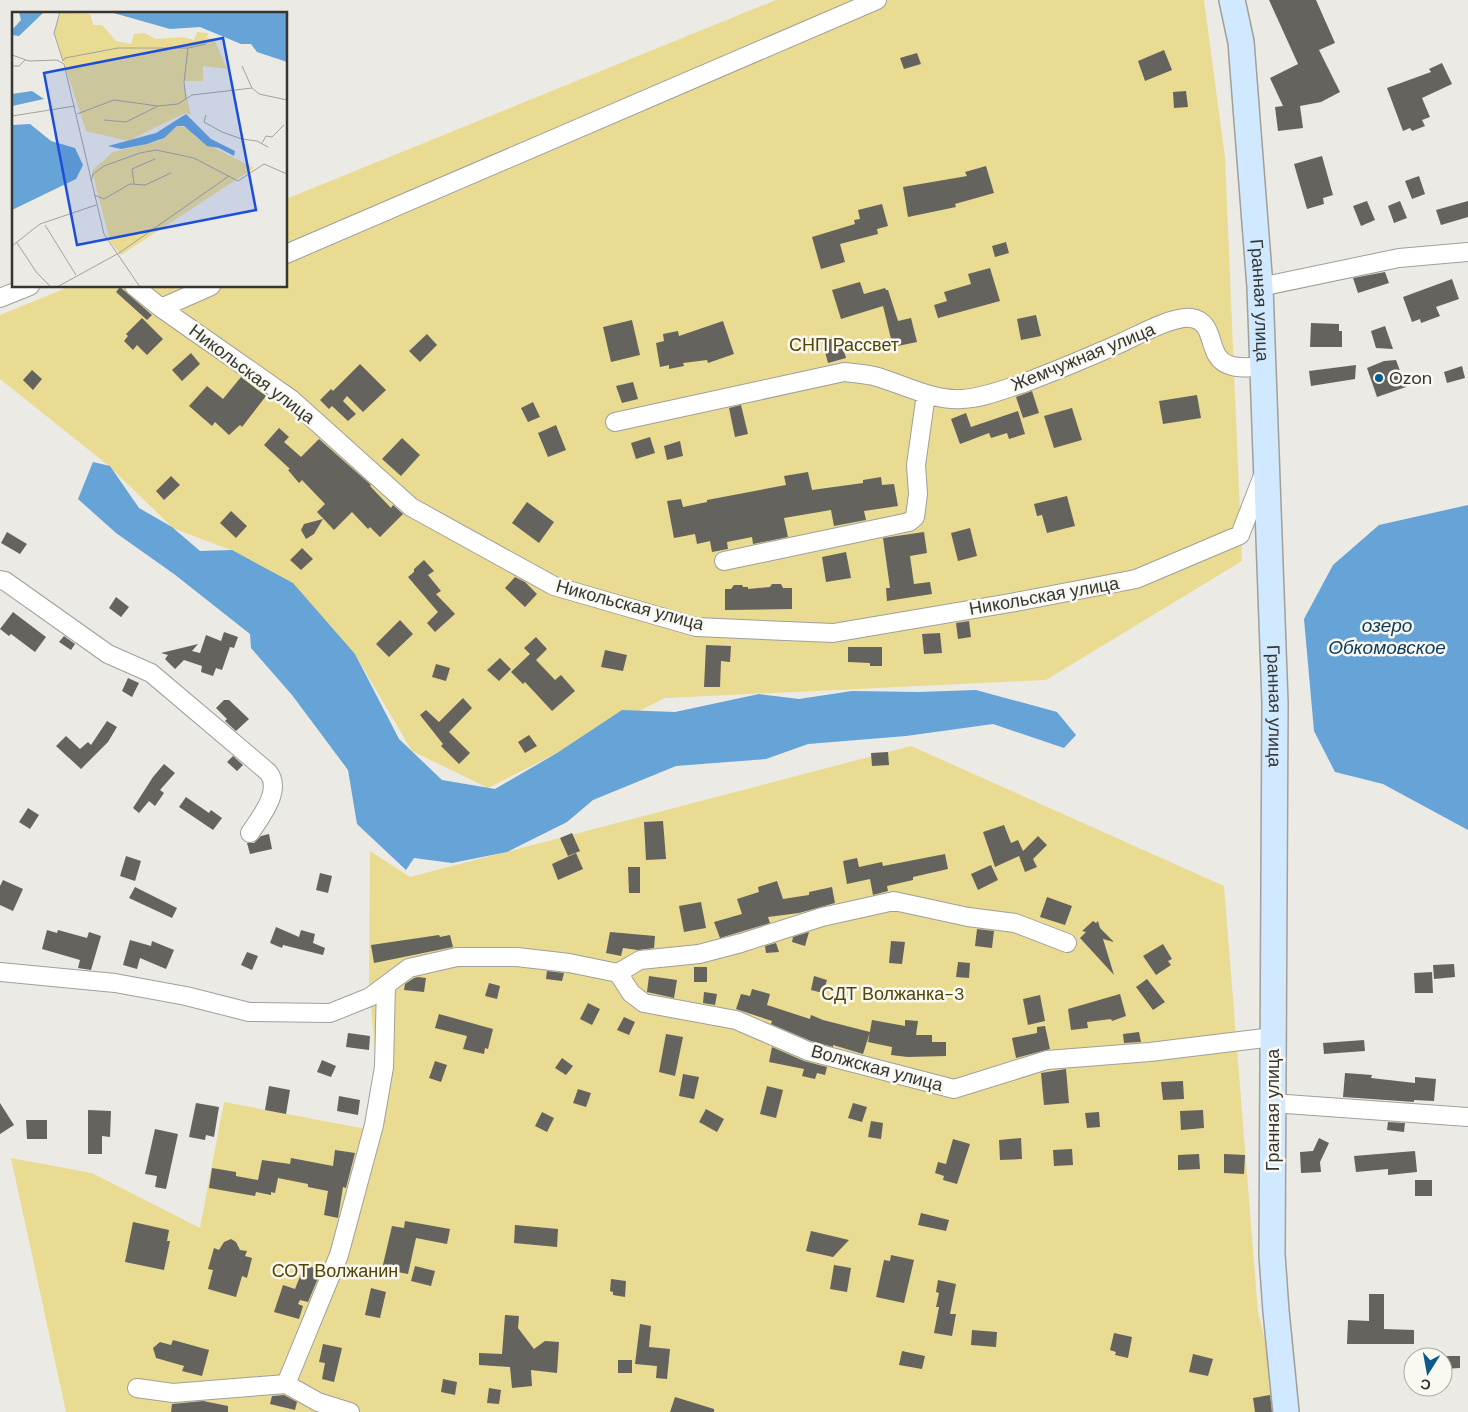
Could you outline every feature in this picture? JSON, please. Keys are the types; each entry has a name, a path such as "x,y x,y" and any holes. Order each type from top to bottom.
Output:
{"street":[{"path":"288,253 877,0"},
{"name":"Гранная улица","path":"1232,0 1240,42 1260,287 1267,466 1274,703 1272,1255 1286,1412"},
{"path":"1260,287 1399,258 1468,252"},
{"path":"0,298 25,288"},
{"name":"Никольская улица","path":"136,288 161,308 291,399 411,507 554,586 696,627 833,633 1010,603 1136,579 1240,535 1267,466"},
{"path":"161,308 206,288"},
{"name":"Жемчужная улица","path":"615,422 844,372 872,376 934,396 962,399 997,392 1071,366 1168,322 1190,318 1209,331 1212,347 1218,359 1228,365 1240,368 1263,366"},
{"path":"724,561 908,522 915,517 918,494 916,465 926,394"},
{"path":"0,580 5,581 108,654 151,673 268,772 274,783 273,792 265,811 250,833"},
{"path":"0,972 115,983 186,996 249,1012 330,1013 370,997 409,968 457,957 517,957 569,963 618,973 640,960 700,954 742,944 822,917 894,901 968,917 1015,923 1067,943"},
{"name":"Волжская улица","path":"618,973 631,993 644,1003 736,1020 808,1051 954,1088 1047,1060 1150,1052 1273,1037"},
{"path":"286,1384 338,1256 374,1125 384,1067 386,985"},
{"path":"1272,1103 1468,1117"},
{"path":"137,1388 173,1393 286,1384 318,1402 350,1412"}],"green space":[{"name":"СНП Рассвет","path":"776,0 1204,0 1225,158 1242,561 1046,680 665,698 488,788 412,751 356,656 233,551 173,528 109,466 0,379 0,315 66,288 288,288 288,198"},
{"path":"911,746 1224,886 1258,1312 1283,1412 66,1412 11,1158 92,1173 200,1228 224,1102 382,1132 369,982 370,851 410,877"}],"water":[{"path":"93,462 110,466 139,508 172,527 200,551 232,550 293,583 355,654 399,739 442,780 495,789 557,753 622,710 675,712 759,694 799,699 852,691 919,692 976,690 1057,712 1076,735 1064,748 993,724 906,736 808,744 766,759 676,766 593,800 567,822 507,852 452,863 414,858 406,870 357,824 348,770 292,695 251,648 250,634 174,574 116,533 78,499"},
{"name":"озеро Обкомовское","path":"1468,505 1468,830 1383,784 1335,772 1314,731 1304,619 1333,565 1379,525"}],"building":[{"path":"1269,0 1316,0 1335,43 1319,50 1340,92 1321,102 1300,106 1303,128 1278,131 1275,107 1283,106 1270,78 1298,64"},
{"path":"1164,50 1172,70 1145,81 1138,61"},
{"path":"917,53 921,64 904,69 900,58"},
{"path":"1442,63 1452,84 1422,98 1430,117 1422,120 1425,126 1412,131 1410,128 1403,131 1387,88 1431,72 1429,69"},
{"path":"1186,91 1188,107 1174,108 1173,92"},
{"path":"1322,156 1333,195 1323,198 1324,204 1307,209 1294,164"},
{"path":"986,166 994,193 955,204 956,207 908,217 903,187 967,176 965,172"},
{"path":"1419,176 1425,194 1412,199 1405,181"},
{"path":"1367,201 1375,220 1361,226 1353,206"},
{"path":"1400,201 1407,218 1394,223 1388,206"},
{"path":"1468,201 1468,217 1441,225 1436,210"},
{"path":"882,204 888,226 877,229 878,234 840,244 845,262 821,269 812,237 855,224 854,220 860,219 858,210"},
{"path":"1006,242 1009,253 995,257 992,246"},
{"path":"990,268 1000,301 938,318 934,305 947,301 944,292 971,284 968,274"},
{"path":"1385,272 1389,283 1358,293 1353,278"},
{"path":"1452,279 1459,299 1436,307 1440,316 1421,323 1420,319 1412,322 1403,297"},
{"path":"860,282 864,294 885,288 888,290 898,321 911,318 917,342 893,347 883,306 841,319 832,290"},
{"path":"121,288 152,315 147,320 116,292"},
{"path":"1036,315 1041,336 1021,340 1017,319"},
{"path":"142,318 163,339 147,355 137,345 133,350 124,341 128,336 126,334"},
{"path":"632,320 640,355 611,362 603,327"},
{"path":"723,321 734,354 708,363 707,360 683,363 684,366 669,369 669,365 660,367 656,343 664,341 663,334 678,331 679,336"},
{"path":"1311,323 1339,324 1339,331 1342,331 1342,347 1310,347"},
{"path":"1385,326 1393,349 1376,348 1371,331"},
{"path":"427,334 437,345 420,362 409,351"},
{"path":"840,337 846,358 828,363 822,341"},
{"path":"191,353 200,364 182,381 172,370"},
{"path":"1396,360 1406,387 1377,397 1367,368 1384,361"},
{"path":"360,364 386,390 363,412 347,396 343,401 356,414 348,421 332,406 329,409 320,400 331,389 333,391"},
{"path":"1356,365 1355,379 1311,386 1309,371"},
{"path":"1462,366 1465,378 1447,383 1444,372"},
{"path":"32,370 42,379 33,390 23,380"},
{"path":"241,377 266,396 242,427 240,425 229,435 215,422 212,426 189,406 207,386 223,399"},
{"path":"633,382 638,399 622,403 616,386"},
{"path":"1032,391 1039,413 1023,418 1016,397"},
{"path":"1197,395 1201,418 1163,424 1159,401"},
{"path":"533,402 540,417 528,422 521,408"},
{"path":"741,405 748,434 735,437 729,408"},
{"path":"1072,408 1082,440 1054,448 1044,416"},
{"path":"1018,411 1025,434 1009,439 1007,433 991,438 989,433 960,444 951,419 966,413 971,427"},
{"path":"556,425 566,450 548,457 538,433"},
{"path":"279,428 289,437 284,442 301,457 319,439 371,485 391,508 393,505 403,514 380,537 370,527 368,529 352,512 334,530 317,512 325,504 302,480 299,483 288,470 290,469 264,445"},
{"path":"650,437 655,453 636,459 631,443"},
{"path":"402,438 420,455 401,476 382,459"},
{"path":"680,441 683,456 667,460 664,446"},
{"path":"808,472 812,490 863,483 863,480 881,477 882,485 894,484 898,506 864,511 866,520 834,526 831,510 784,518 788,537 753,544 752,537 727,542 728,549 712,552 710,541 697,544 695,534 674,538 667,501 681,499 683,507 707,502 707,500 786,485 784,476"},
{"path":"171,476 180,485 164,500 156,491"},
{"path":"1067,496 1075,526 1047,533 1042,515 1037,516 1034,504"},
{"path":"527,502 554,522 539,543 512,523"},
{"path":"231,511 247,526 236,538 220,523"},
{"path":"323,519 314,534 306,539 301,530 304,524"},
{"path":"970,528 977,556 958,561 951,533"},
{"path":"7,532 27,544 20,554 1,543"},
{"path":"924,532 927,553 910,556 914,584 930,582 932,594 887,601 886,588 890,588 883,538"},
{"path":"302,548 313,559 301,570 290,560"},
{"path":"846,552 851,578 826,582 822,557"},
{"path":"424,560 434,571 428,575 441,591 436,594 455,614 435,632 427,623 438,612 408,577"},
{"path":"515,577 525,582 537,594 525,607 505,588"},
{"path":"772,584 781,584 783,588 792,588 792,609 725,610 725,589 731,589 734,585 742,585 743,587 748,587 748,589 770,587"},
{"path":"116,597 129,607 121,617 109,608"},
{"path":"13,612 46,637 35,652 11,634 9,636 0,629"},
{"path":"400,620 413,634 389,657 376,644"},
{"path":"969,621 971,637 958,639 956,623"},
{"path":"224,632 238,637 234,648 230,647 222,670 216,668 213,676 201,672 202,666 184,660 175,669 165,659 168,655 161,653 198,644 192,651 200,653 206,635 221,641"},
{"path":"940,633 942,653 924,654 922,634"},
{"path":"64,636 75,644 71,650 59,642"},
{"path":"536,637 547,649 536,660 555,680 561,675 575,691 552,711 525,682 523,684 511,672 530,654 524,648"},
{"path":"706,645 731,646 730,662 721,661 720,687 704,687"},
{"path":"848,647 882,647 882,666 870,666 870,663 848,662"},
{"path":"605,650 627,655 623,671 601,667"},
{"path":"500,658 511,669 499,681 487,670"},
{"path":"436,664 450,668 446,681 432,677"},
{"path":"128,678 139,683 132,697 122,691"},
{"path":"463,698 472,708 449,732 470,753 459,764 441,746 443,744 420,715 426,710 439,722"},
{"path":"224,700 229,700 249,719 236,731 225,721 227,719 216,708"},
{"path":"107,721 117,727 108,742 81,769 56,746 66,736 80,749 88,742 91,745"},
{"path":"529,735 537,746 525,753 518,742"},
{"path":"888,752 889,765 872,766 871,753"},
{"path":"233,756 243,765 237,771 227,762"},
{"path":"164,764 175,773 160,790 164,793 155,806 149,801 139,813 133,808 153,777"},
{"path":"186,797 209,813 211,810 222,818 213,830 179,807"},
{"path":"28,808 39,815 30,829 19,822"},
{"path":"663,821 666,859 646,860 644,822"},
{"path":"1004,825 1011,843 1018,840 1023,851 1038,836 1047,845 1033,859 1037,867 1025,872 1019,856 995,867 983,832"},
{"path":"572,833 580,851 568,856 560,838"},
{"path":"269,834 272,849 250,854 247,843 254,843 261,836"},
{"path":"576,853 583,869 558,880 552,864"},
{"path":"945,854 948,869 913,877 913,880 887,886 888,891 873,895 870,879 847,884 843,861 857,858 859,867 882,862 883,866"},
{"path":"126,856 141,861 135,881 120,876"},
{"path":"991,865 998,880 978,890 971,874"},
{"path":"628,867 640,867 640,893 629,893"},
{"path":"320,873 332,876 328,893 316,890"},
{"path":"3,880 23,889 13,911 0,905 0,886"},
{"path":"777,881 783,899 809,895 809,892 832,887 835,903 799,913 768,917 770,923 720,938 714,922 742,914 737,899 759,892 758,887"},
{"path":"135,887 177,908 172,918 129,898"},
{"path":"1047,897 1072,906 1065,925 1040,917"},
{"path":"701,902 706,928 684,932 679,906"},
{"path":"1093,921 1096,923 1098,921 1100,928 1114,942 1103,939 1114,975 1080,938 1086,932 1082,931"},
{"path":"276,927 299,937 301,930 315,934 313,943 325,948 323,955 283,945 282,948 270,943"},
{"path":"977,929 994,931 992,948 975,946"},
{"path":"47,930 57,933 58,930 87,938 89,932 101,936 91,970 78,968 80,960 42,949"},
{"path":"610,932 655,936 654,948 638,950 623,948 621,956 606,953"},
{"path":"809,932 805,946 792,942 793,937"},
{"path":"439,935 440,937 450,935 453,947 374,963 371,945"},
{"path":"130,940 151,946 152,941 174,950 166,969 140,958 137,969 123,965"},
{"path":"891,941 905,942 902,964 889,963"},
{"path":"776,943 779,952 766,953 765,946"},
{"path":"1163,944 1172,959 1168,961 1171,965 1156,975 1143,956"},
{"path":"247,952 258,956 252,970 241,965"},
{"path":"958,962 970,963 969,978 956,977"},
{"path":"1454,964 1455,977 1434,979 1433,965"},
{"path":"694,967 707,967 707,982 694,982"},
{"path":"547,971 564,973 562,981 546,979"},
{"path":"1432,972 1433,993 1415,993 1414,973"},
{"path":"649,976 677,980 674,998 647,992"},
{"path":"814,976 827,980 823,993 811,990"},
{"path":"418,977 426,978 424,992 404,990 405,984"},
{"path":"1147,979 1165,1002 1153,1010 1136,987"},
{"path":"489,983 500,986 497,999 485,996"},
{"path":"752,989 770,994 767,1005 810,1019 811,1015 870,1032 863,1054 811,1041 771,1024 772,1021 736,1009 741,994 750,996"},
{"path":"704,992 717,994 715,1005 703,1003"},
{"path":"1120,994 1126,1016 1112,1021 1111,1019 1087,1022 1088,1028 1071,1030 1068,1009"},
{"path":"1040,995 1045,1021 1028,1025 1023,999"},
{"path":"588,1003 600,1009 592,1025 580,1019"},
{"path":"439,1014 493,1029 488,1049 485,1048 484,1054 463,1049 467,1036 435,1028"},
{"path":"624,1017 635,1022 629,1035 617,1030"},
{"path":"872,1020 905,1026 905,1020 918,1021 916,1035 932,1035 932,1042 946,1042 946,1056 908,1057 891,1055 892,1047 868,1042"},
{"path":"1045,1026 1050,1049 1016,1058 1012,1038 1037,1033 1037,1027"},
{"path":"1139,1032 1141,1042 1124,1043 1123,1034"},
{"path":"348,1033 370,1036 369,1050 346,1047"},
{"path":"666,1034 683,1037 675,1076 659,1072"},
{"path":"1364,1040 1365,1051 1324,1054 1323,1043"},
{"path":"772,1047 804,1061 827,1067 825,1075 817,1073 815,1079 802,1076 804,1069 769,1062"},
{"path":"562,1058 573,1066 566,1075 555,1068"},
{"path":"322,1060 336,1066 331,1077 317,1072"},
{"path":"435,1061 447,1065 441,1082 429,1078"},
{"path":"1066,1069 1069,1103 1044,1105 1041,1073"},
{"path":"1345,1073 1372,1075 1371,1078 1415,1083 1415,1077 1436,1079 1434,1101 1414,1100 1414,1102 1343,1097"},
{"path":"683,1074 699,1077 694,1099 679,1096"},
{"path":"1183,1081 1184,1099 1163,1100 1161,1082"},
{"path":"269,1086 290,1090 286,1114 265,1110"},
{"path":"767,1086 783,1090 776,1118 760,1114"},
{"path":"578,1089 591,1093 586,1107 573,1103"},
{"path":"339,1096 360,1100 358,1115 337,1111"},
{"path":"0,1103 14,1125 0,1134"},
{"path":"196,1103 219,1107 214,1137 206,1135 205,1140 189,1137"},
{"path":"853,1103 867,1107 862,1122 848,1118"},
{"path":"706,1109 724,1119 717,1132 699,1122"},
{"path":"88,1110 111,1111 110,1137 102,1136 102,1154 88,1154"},
{"path":"1203,1110 1204,1128 1181,1130 1180,1111"},
{"path":"542,1112 554,1118 547,1132 535,1126"},
{"path":"1099,1112 1100,1127 1087,1128 1085,1113"},
{"path":"26,1120 47,1120 47,1139 27,1139"},
{"path":"871,1121 883,1123 881,1139 868,1137"},
{"path":"1388,1122 1405,1123 1404,1132 1387,1130"},
{"path":"155,1129 178,1134 166,1189 155,1187 157,1176 145,1174"},
{"path":"1021,1138 1022,1159 1000,1160 999,1140"},
{"path":"1319,1138 1329,1143 1320,1162 1321,1172 1301,1173 1300,1152 1313,1151"},
{"path":"953,1139 970,1144 957,1184 943,1180 944,1176 935,1173 938,1162 946,1164"},
{"path":"1072,1149 1073,1165 1054,1166 1053,1150"},
{"path":"335,1150 355,1153 346,1188 343,1187 338,1218 324,1215 328,1191 308,1187 308,1184 278,1178 275,1193 271,1192 271,1195 256,1192 255,1196 209,1188 212,1168 236,1172 236,1176 258,1180 262,1160 290,1164 291,1158 333,1166"},
{"path":"1415,1151 1417,1172 1388,1175 1388,1169 1356,1172 1354,1156"},
{"path":"1199,1154 1200,1169 1178,1170 1178,1155"},
{"path":"1224,1154 1245,1155 1244,1174 1224,1173"},
{"path":"1415,1180 1432,1180 1432,1196 1415,1196"},
{"path":"921,1213 949,1220 946,1231 918,1225"},
{"path":"405,1221 450,1229 447,1244 416,1238 408,1274 382,1269 392,1226 404,1228"},
{"path":"133,1222 169,1230 167,1241 170,1241 164,1270 125,1262"},
{"path":"515,1225 558,1229 557,1247 514,1243"},
{"path":"811,1231 849,1240 833,1257 806,1251"},
{"path":"231,1239 236,1242 240,1250 247,1251 245,1256 252,1258 247,1278 242,1276 236,1297 208,1289 213,1270 208,1269 214,1248 219,1250 224,1242"},
{"path":"891,1255 914,1260 904,1303 876,1297 884,1260 890,1261"},
{"path":"305,1264 321,1271 308,1302 300,1300 298,1304 303,1306 299,1319 274,1312 283,1285 295,1289"},
{"path":"834,1265 851,1268 847,1292 830,1289"},
{"path":"415,1266 435,1271 431,1286 411,1281"},
{"path":"611,1279 626,1281 625,1297 613,1295 613,1292 610,1291"},
{"path":"938,1280 956,1284 950,1314 956,1314 952,1336 934,1333 939,1307 936,1307 939,1293 936,1292"},
{"path":"371,1288 386,1292 380,1318 365,1315"},
{"path":"1369,1294 1384,1294 1384,1329 1414,1330 1414,1344 1347,1344 1348,1320 1369,1321"},
{"path":"505,1315 519,1316 518,1328 534,1349 545,1341 559,1342 557,1373 531,1370 532,1386 512,1388 510,1367 479,1365 479,1353 502,1354"},
{"path":"640,1324 651,1326 649,1347 670,1349 667,1379 656,1378 657,1366 635,1364"},
{"path":"972,1330 997,1332 996,1347 971,1345"},
{"path":"1114,1333 1132,1337 1128,1358 1115,1355 1116,1352 1110,1350"},
{"path":"173,1340 209,1350 202,1376 182,1371 184,1366 156,1358 153,1348 160,1342 171,1345"},
{"path":"323,1344 342,1348 334,1382 322,1379 325,1363 319,1362"},
{"path":"902,1351 925,1356 922,1369 899,1365"},
{"path":"1193,1354 1213,1359 1208,1376 1189,1372"},
{"path":"1453,1356 1460,1356 1460,1368 1453,1368"},
{"path":"618,1360 632,1360 632,1373 618,1373"},
{"path":"443,1379 457,1382 455,1395 441,1392"},
{"path":"489,1388 501,1390 499,1404 487,1403"},
{"path":"284,1395 297,1402 295,1410 270,1404 272,1396"},
{"path":"1270,1395 1272,1412 1255,1412 1253,1398"},
{"path":"675,1397 714,1409 714,1412 670,1412"},
{"path":"203,1401 228,1406 228,1412 171,1412 172,1404"}],"place":[{"name":"Ozon","path":"1379,378"}],"park label":[{"name":"СДТ Волжанка-3","path":"893,994"},
{"name":"СОТ Волжанин","path":"335,1271"}]}
